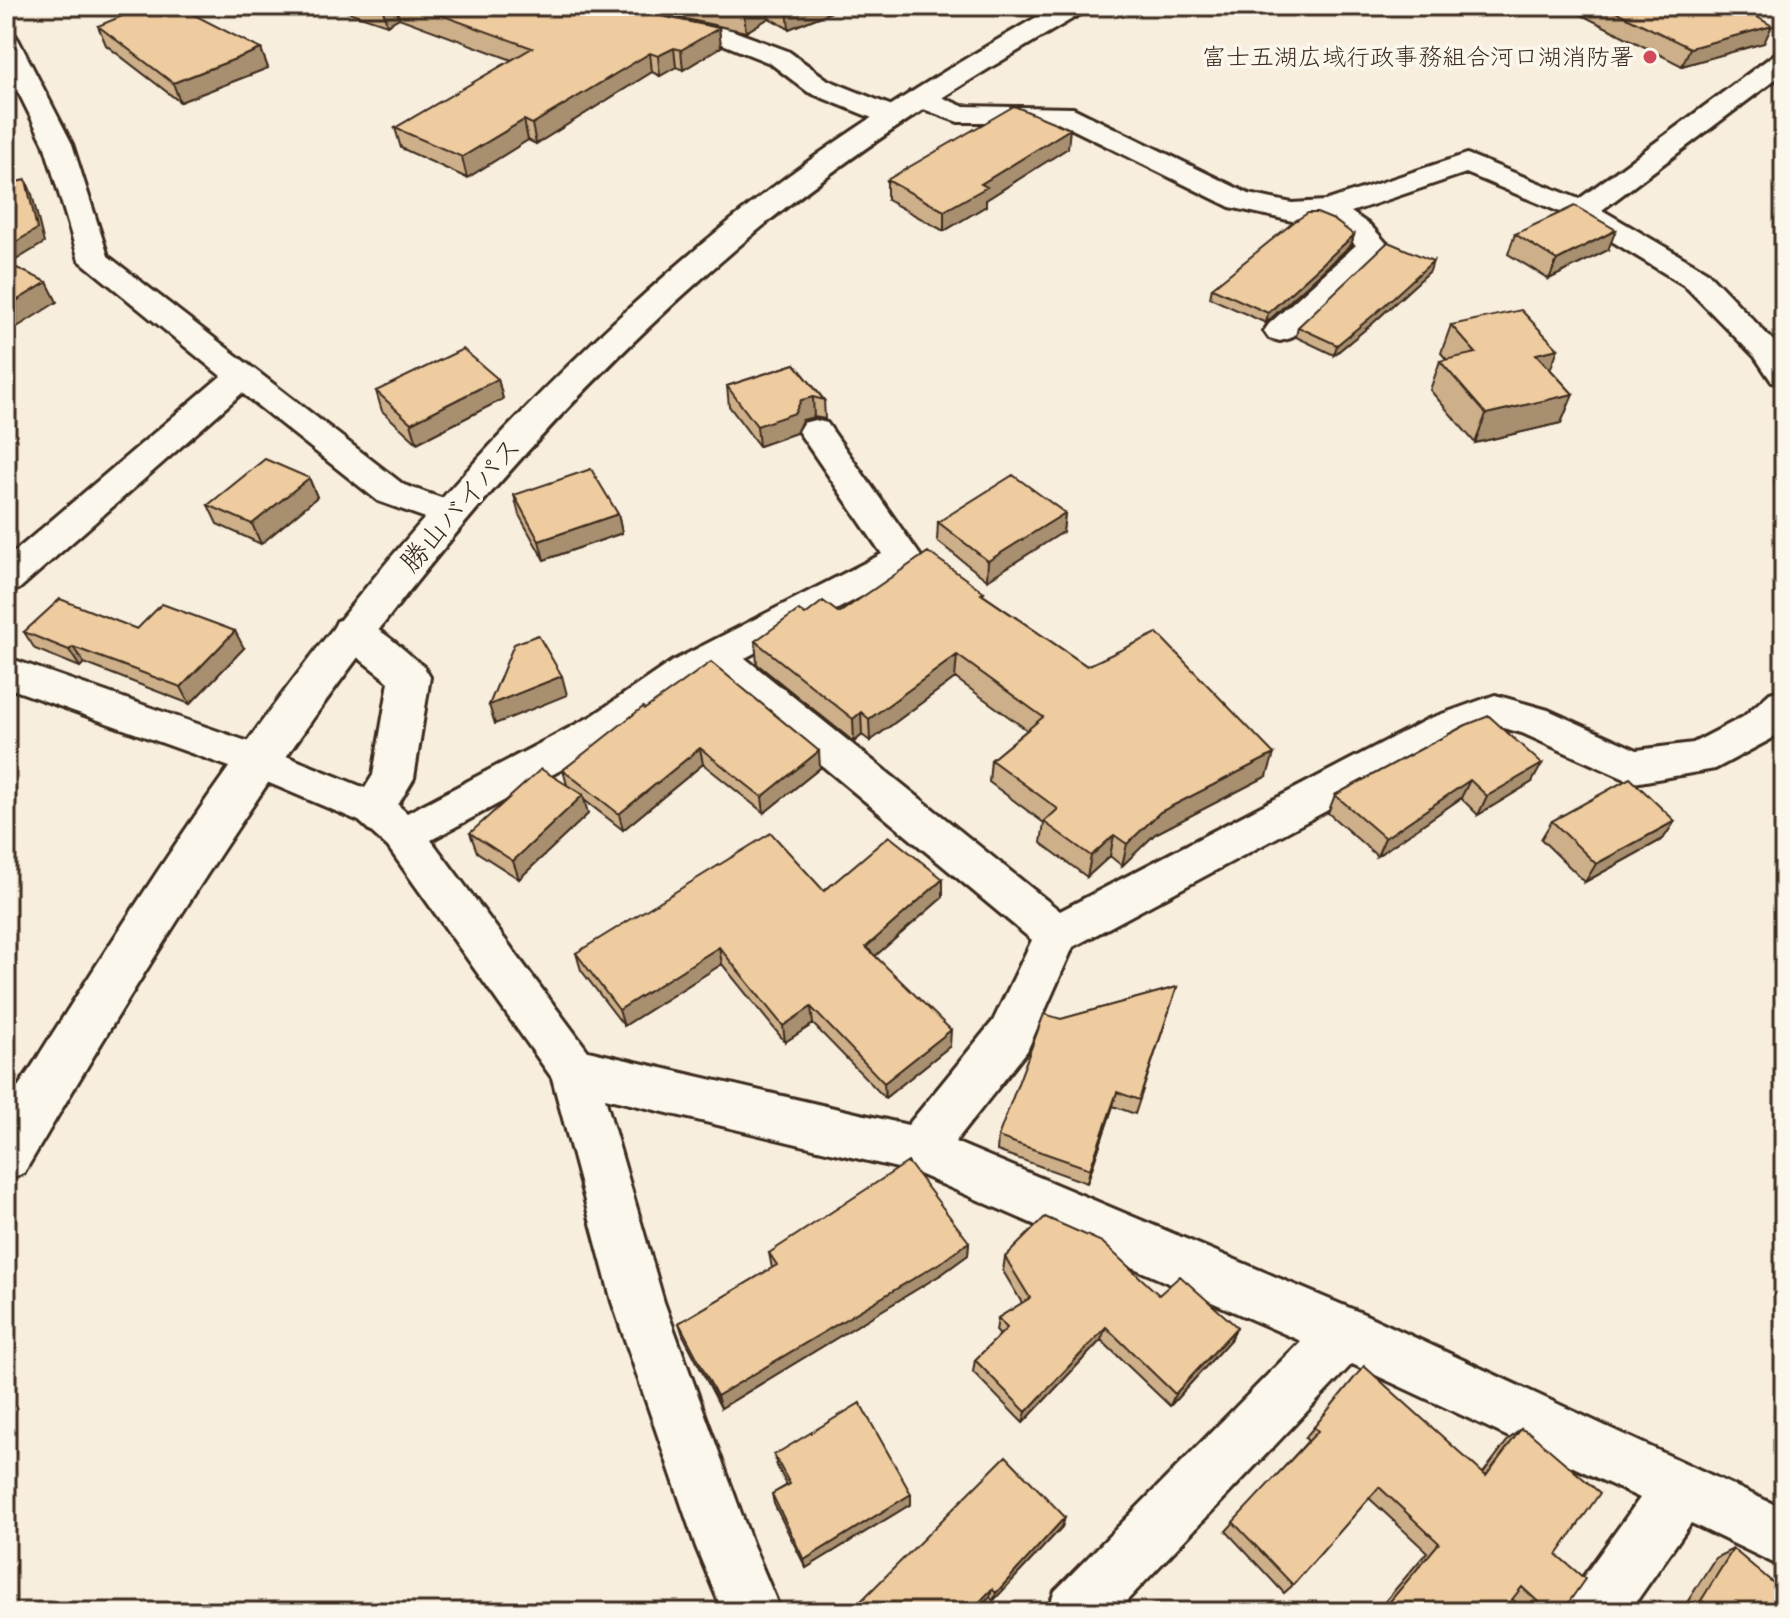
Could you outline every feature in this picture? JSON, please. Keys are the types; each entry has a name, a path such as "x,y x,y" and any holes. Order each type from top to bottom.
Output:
{"main road":[{"name":"勝山バイパス","path":"6,1156 99,999 255,760 351,631 448,514 548,404 739,229 906,107 1075,6"}],"street":[{"path":"646,21 722,35 779,57 818,86 906,107 958,114 1063,114 1240,201 1292,212 1328,210 1467,163 1582,211 1695,278 1766,350 1784,375"},
{"path":"6,41 58,144 94,260 391,493 448,514"},
{"path":"1582,211 1784,60"},
{"path":"1280,331 1373,245 1328,210"},
{"path":"6,580 241,376"},
{"path":"388,822 606,727 685,672 904,558 815,431"},
{"path":"351,631 410,677 388,822"},
{"path":"717,656 1057,934"},
{"path":"6,672 255,760 388,822 573,1069 638,1302 725,1547 752,1612"},
{"path":"918,1150 1010,1036 1057,934 1442,730 1495,710 1534,721 1634,767 1701,758 1757,728 1784,704"},
{"path":"573,1069 918,1150 1345,1333 1681,1488 1784,1539"},
{"path":"1076,1612 1345,1333"},
{"path":"1594,1612 1681,1488"}],"building":[{"path":"146,6 177,6 261,49 173,83 98,26"},
{"path":"416,6 627,9 719,28 681,50 674,48 658,56 650,53 532,124 524,120 462,157 395,128 532,48"},
{"path":"713,6 756,6 744,13"},
{"path":"1604,6 1739,6 1772,26 1690,48"},
{"path":"1014,106 1070,129 981,184 987,187 944,211 887,180"},
{"path":"6,166 11,183 26,180 37,229 6,248"},
{"path":"1575,206 1616,230 1557,260 1515,234"},
{"path":"1308,213 1334,220 1354,235 1268,313 1212,288 1295,221"},
{"path":"1388,242 1433,261 1337,345 1298,327"},
{"path":"6,263 47,282 6,307"},
{"path":"1521,310 1558,349 1536,354 1573,394 1486,414 1440,361 1476,353 1451,325"},
{"path":"463,349 498,379 411,423 376,391"},
{"path":"795,364 824,400 813,397 801,400 795,413 757,426 727,386"},
{"path":"265,459 309,478 252,524 208,505"},
{"path":"591,469 618,514 539,541 514,495"},
{"path":"1013,475 1065,513 988,561 938,522"},
{"path":"928,552 984,592 981,594 1087,666 1157,633 1274,754 1160,812 1127,844 1114,835 1091,856 1044,822 1058,809 991,760 1043,717 957,655 869,719 861,712 853,719 755,641 799,610 805,615 823,601 839,613"},
{"path":"60,599 137,629 162,604 235,631 181,687 24,632"},
{"path":"538,635 562,676 489,705 514,644"},
{"path":"711,662 819,751 762,797 700,748 619,814 563,770 643,707 645,709"},
{"path":"1489,716 1542,764 1487,796 1470,780 1385,838 1335,795 1466,725"},
{"path":"541,769 583,795 513,861 470,833"},
{"path":"1630,778 1675,821 1596,864 1552,821"},
{"path":"771,833 824,891 889,836 943,879 866,947 951,1030 884,1083 811,1007 783,1026 719,947 619,1010 576,953"},
{"path":"1177,987 1139,1100 1117,1092 1090,1169 998,1137 1044,1014 1061,1019"},
{"path":"908,1162 969,1242 943,1261 717,1396 679,1323 777,1265 769,1253"},
{"path":"1045,1217 1102,1242 1159,1295 1180,1276 1237,1327 1175,1394 1106,1327 1026,1412 975,1360 1007,1328 998,1318 1030,1298 1005,1257"},
{"path":"1364,1366 1486,1476 1521,1429 1530,1433 1600,1493 1557,1555 1585,1579 1562,1612 1549,1612 1522,1587 1502,1612 1381,1612 1439,1543 1379,1487 1293,1585 1233,1522 1318,1431 1314,1427"},
{"path":"860,1403 911,1494 804,1560 772,1494 790,1484 774,1455"},
{"path":"1006,1456 1065,1517 996,1593 992,1589 970,1612 850,1612"},
{"path":"1733,1549 1784,1592 1784,1612 1694,1612"}],"place":[{"name":"富士五湖広域行政事務組合河口湖消防署","path":"1650,57"}]}
